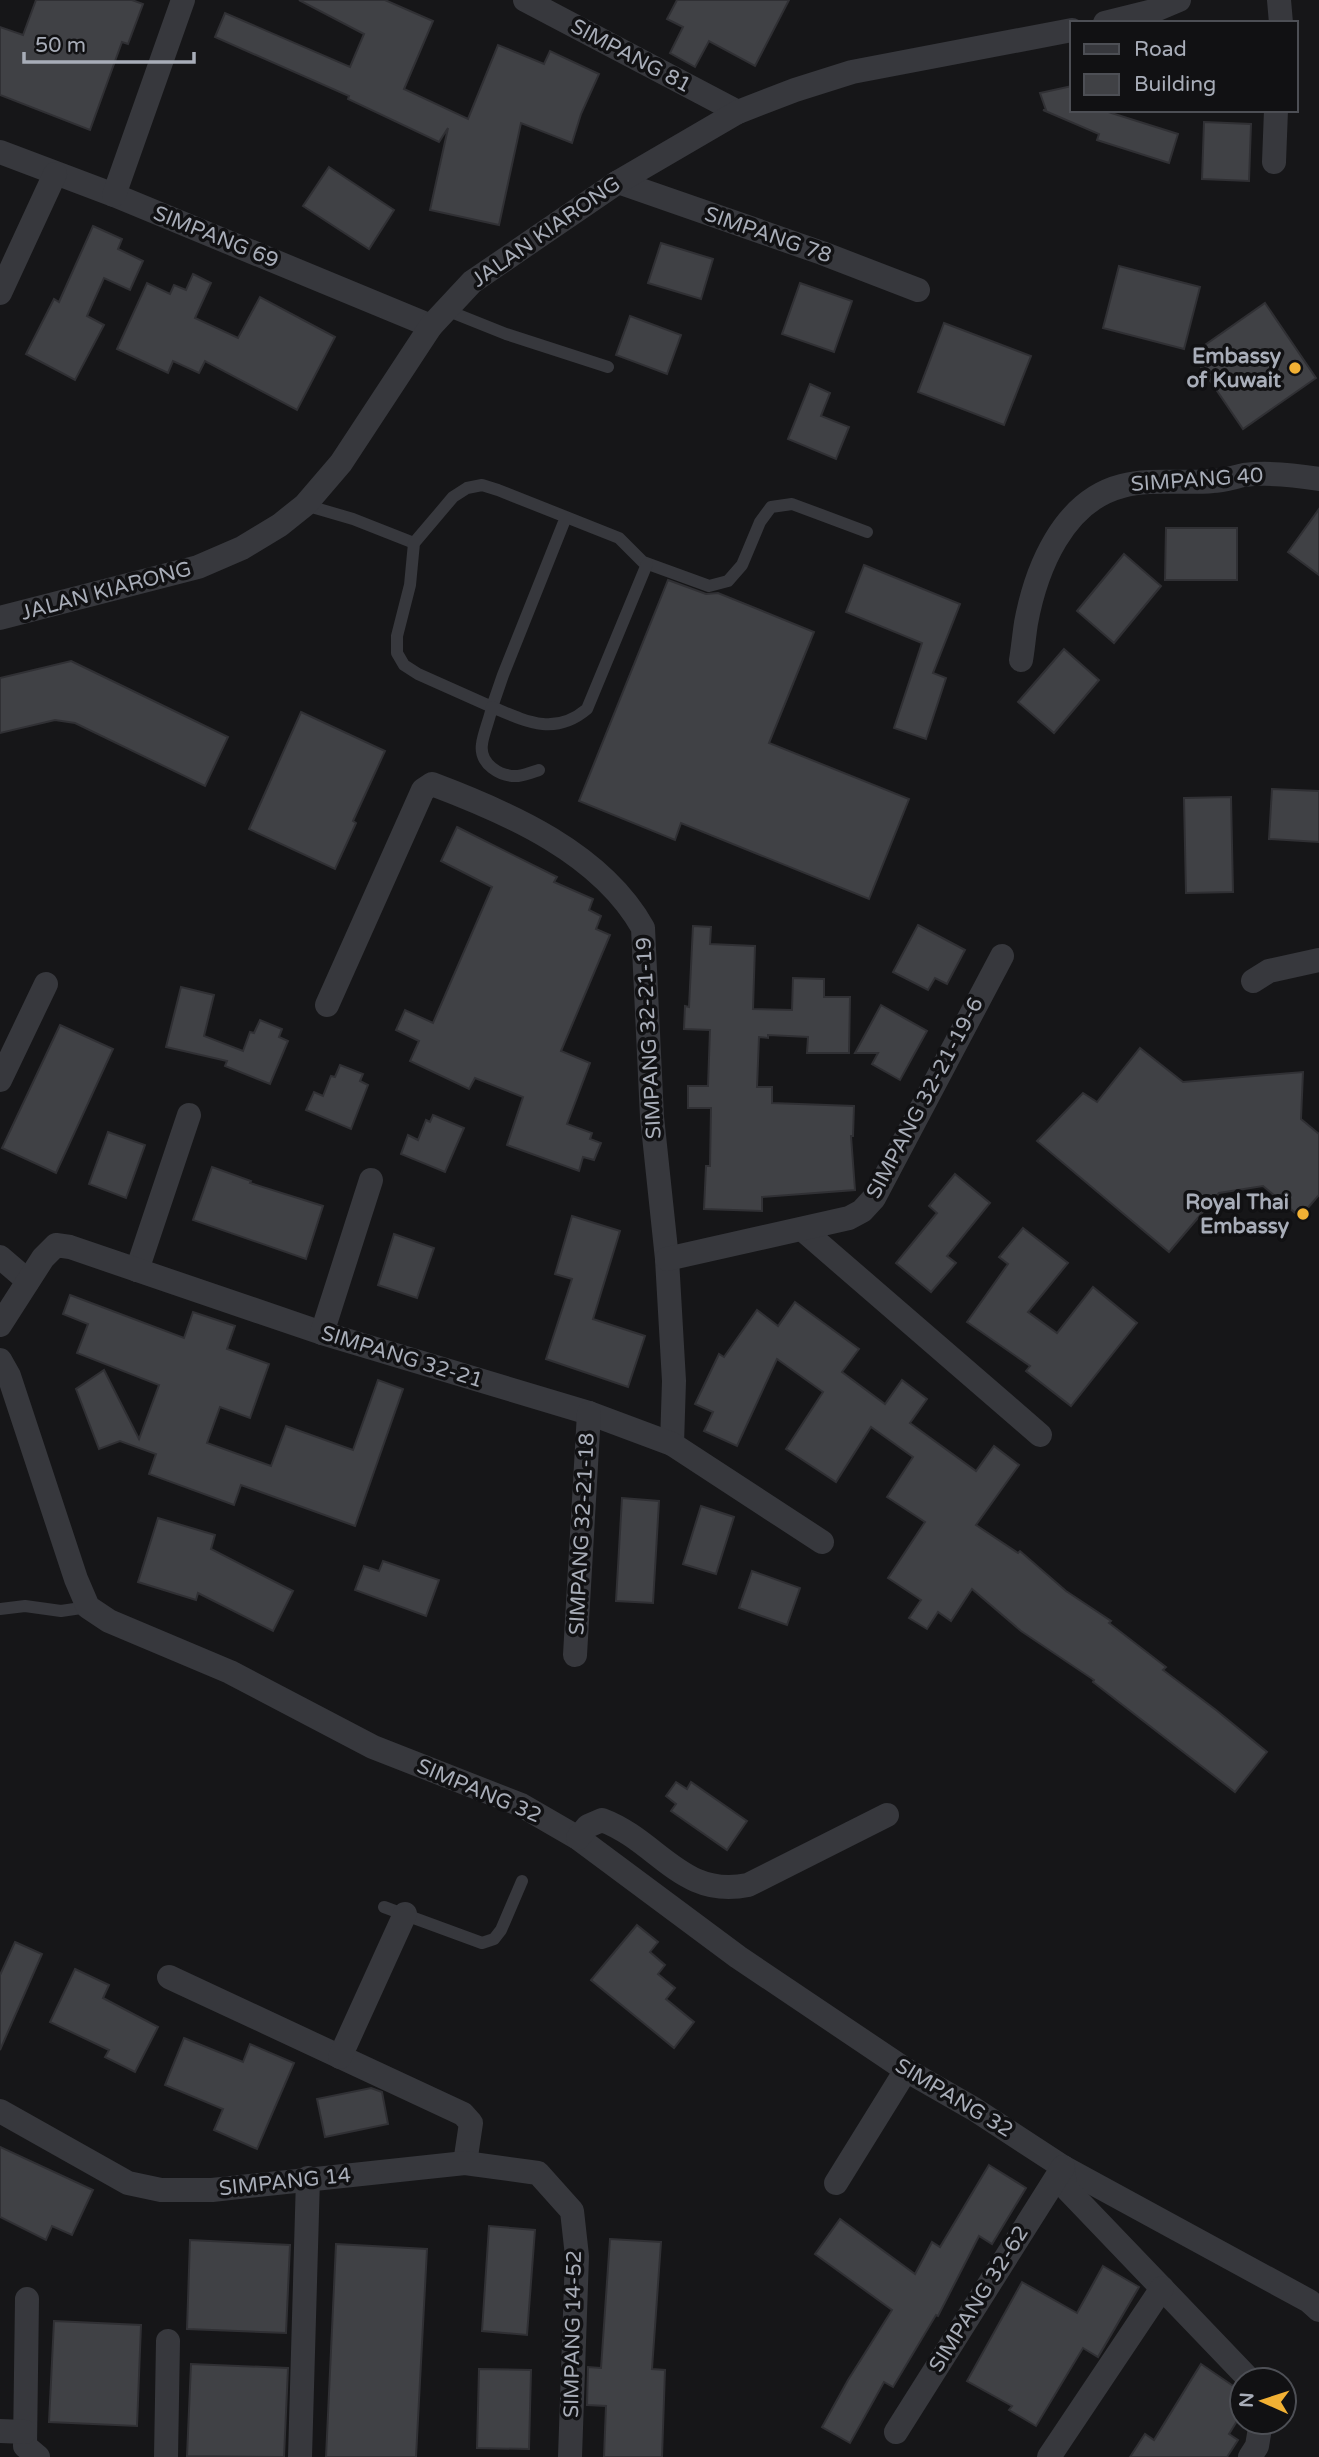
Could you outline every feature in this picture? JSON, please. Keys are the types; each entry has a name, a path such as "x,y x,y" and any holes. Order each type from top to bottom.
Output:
{"street":[{"path":"114,195 183,0"},
{"name":"SIMPANG 81","path":"525,0 738,112"},
{"path":"1113,21 1153,11 1178,0"},
{"path":"1279,0 1281,21"},
{"name":"JALAN KIARONG","path":"0,618 198,567 242,548 280,525 305,506 341,463 439,318 472,282 618,182 738,112 852,72 1070,30"},
{"path":"1274,162 1276,112"},
{"name":"SIMPANG 69","path":"0,152 439,318"},
{"path":"0,293 55,174"},
{"name":"SIMPANG 78","path":"618,182 919,290"},
{"name":"SIMPANG 40","path":"1021,660 1026,623 1049,552 1066,522 1090,501 1122,486 1147,483 1214,481 1247,475 1291,474 1319,479"},
{"name":"SIMPANG 32-21-19","path":"327,1005 423,790 432,784 552,838 576,855 630,905 643,928 652,1117 667,1259 674,1381 672,1444"},
{"name":"SIMPANG 32-21-19-6","path":"667,1259 849,1218 862,1211 874,1199 1002,956"},
{"path":"1254,981 1269,971 1319,960"},
{"path":"0,1080 46,984"},
{"path":"138,1270 189,1115"},
{"path":"322,1333 371,1180"},
{"path":"802,1229 1040,1435"},
{"name":"SIMPANG 32-21","path":"0,1325 43,1258 56,1245 70,1247 322,1333 589,1413 672,1444 822,1542"},
{"path":"0,1257 28,1280"},
{"path":"0,1360 9,1376 76,1579 88,1607"},
{"name":"SIMPANG 32-21-18","path":"575,1655 589,1413"},
{"name":"SIMPANG 32","path":"88,1607 108,1621 230,1672 373,1747 521,1805 578,1838 738,1957 906,2070 974,2109 1063,2167 1316,2301"},
{"path":"578,1838 588,1826 603,1820 619,1826 680,1873 700,1884 730,1889 748,1885 887,1815"},
{"path":"340,2057 394,1910"},
{"path":"169,1977 463,2114 471,2123 465,2163"},
{"path":"836,2183 906,2070"},
{"name":"SIMPANG 14","path":"0,2111 128,2183 162,2190 212,2190 465,2163 538,2174 572,2211"},
{"path":"1063,2167 1065,2188 1237,2366"},
{"name":"SIMPANG 32-62","path":"896,2432 1063,2167"},
{"path":"300,2457 308,2178"},
{"name":"SIMPANG 14-52","path":"570,2457 577,2256 572,2211"},
{"path":"1049,2457 1162,2288"},
{"path":"27,2299 25,2446 38,2457"},
{"path":"166,2457 167,2341"},
{"path":"0,2431 25,2432"},
{"path":"1250,2457 1257,2446 1259,2436"}],"lane":[{"path":"439,318 506,334 608,367"},
{"path":"646,564 587,709 574,720 555,725 528,721 418,674 404,665 397,653 397,636 410,585 414,542 453,497 467,488 482,485 618,538 646,564 709,586 728,581 742,565 760,522 771,507 792,504 867,532"},
{"path":"305,506 352,519 414,542"},
{"path":"539,770 517,776 492,769 484,759 482,744 503,675 566,517"},
{"path":"0,1609 25,1606 61,1611 88,1607"},
{"path":"394,1910 482,1943 494,1939 501,1930 522,1881"}],"building":[{"path":"36,0 132,0 143,4 128,44 122,42 90,130 0,95 0,27 23,35"},
{"path":"299,0 385,0 433,21 404,89 468,119 498,45 544,64 550,51 599,74 581,114 572,143 521,123 499,225 430,210 448,128 439,142 348,99 349,96 215,37 225,13 350,67 364,34"},
{"path":"677,0 789,0 755,66 709,41 695,67 670,53 683,27 667,19"},
{"path":"1070,86 1070,112 1108,112 1178,134 1169,163 1097,140 1099,134 1043,110 1046,110 1040,93"},
{"path":"1204,122 1251,124 1249,181 1202,179"},
{"path":"329,167 394,210 369,249 303,206"},
{"path":"93,226 122,239 118,249 143,261 130,290 104,278 87,316 104,325 75,380 26,354 54,299 59,302"},
{"path":"661,243 713,259 701,299 648,283"},
{"path":"1119,266 1200,287 1184,349 1103,328"},
{"path":"193,274 211,283 195,318 238,338 260,297 335,337 297,410 205,361 199,373 173,361 168,373 117,349 147,283 170,294 174,285 186,290"},
{"path":"800,283 852,301 834,352 782,334"},
{"path":"1265,303 1316,378 1243,429 1192,354"},
{"path":"630,316 681,335 667,374 616,355"},
{"path":"944,323 1031,356 1004,425 918,392"},
{"path":"810,384 830,393 821,416 849,427 836,459 788,439"},
{"path":"1319,509 1319,575 1288,552"},
{"path":"1166,528 1237,528 1237,580 1165,580"},
{"path":"1124,554 1161,586 1114,643 1077,611"},
{"path":"864,565 960,604 933,673 946,678 926,739 894,728 922,643 846,612"},
{"path":"668,580 706,594 718,593 814,632 769,743 909,799 869,899 681,823 675,840 579,801"},
{"path":"1064,649 1099,680 1054,733 1018,702"},
{"path":"71,661 228,737 205,786 75,723 55,720 0,733 0,678"},
{"path":"301,712 385,751 353,821 356,823 335,869 249,829"},
{"path":"1272,789 1319,791 1319,842 1269,839"},
{"path":"1231,797 1233,892 1186,893 1184,798"},
{"path":"457,827 557,877 554,882 593,899 589,910 601,916 596,929 610,935 561,1051 590,1063 567,1124 592,1133 590,1139 601,1143 594,1160 583,1157 579,1171 507,1145 523,1097 475,1078 469,1089 410,1061 419,1041 396,1030 405,1010 433,1023 492,887 441,861"},
{"path":"918,925 965,950 947,984 935,978 928,990 893,972"},
{"path":"693,926 711,927 710,944 755,946 753,1009 792,1010 793,978 824,979 824,997 850,997 849,1053 807,1053 808,1037 759,1037 757,1087 772,1087 772,1103 854,1106 851,1136 855,1190 762,1197 762,1211 704,1209 706,1166 710,1166 711,1108 688,1108 688,1086 708,1086 710,1030 684,1029 685,1006 689,1007"},
{"path":"181,987 214,995 204,1036 243,1051 250,1032 254,1033 260,1020 282,1029 279,1037 288,1041 270,1084 225,1066 227,1061 166,1047"},
{"path":"881,1005 927,1031 900,1080 872,1064 878,1053 855,1053"},
{"path":"60,1025 113,1049 56,1173 2,1148"},
{"path":"1140,1048 1183,1082 1303,1072 1301,1119 1319,1134 1319,1195 1300,1217 1263,1186 1219,1193 1169,1252 1037,1141 1083,1093 1097,1102"},
{"path":"340,1065 363,1074 360,1081 368,1085 351,1129 306,1110 314,1092 323,1096 331,1076 335,1077"},
{"path":"433,1115 464,1128 445,1172 401,1154 408,1135 418,1140 426,1120 430,1122"},
{"path":"108,1132 145,1145 126,1198 89,1184"},
{"path":"212,1167 251,1181 250,1183 323,1206 306,1259 193,1220"},
{"path":"955,1174 990,1203 947,1256 956,1263 931,1292 896,1263 937,1213 929,1206"},
{"path":"572,1216 620,1231 593,1319 645,1336 628,1387 546,1359 572,1279 555,1274"},
{"path":"1023,1228 1068,1263 1028,1312 1057,1333 1093,1287 1137,1323 1071,1406 1026,1371 1030,1366 967,1322 1008,1264 999,1257"},
{"path":"394,1234 434,1248 417,1298 378,1285"},
{"path":"70,1295 184,1338 193,1312 235,1326 227,1349 269,1364 250,1418 220,1407 207,1443 271,1466 286,1426 353,1450 378,1380 403,1389 355,1526 241,1485 234,1505 149,1474 156,1454 120,1441 99,1449 76,1389 104,1370 139,1439 159,1385 77,1353 88,1324 63,1314"},
{"path":"795,1302 859,1349 842,1372 885,1404 902,1380 927,1399 910,1423 976,1471 994,1446 1019,1465 976,1525 1018,1553 1020,1551 1066,1591 1111,1621 1109,1623 1166,1667 1163,1670 1267,1752 1235,1792 1093,1682 1094,1680 1021,1631 972,1589 951,1621 938,1612 927,1629 909,1618 921,1600 888,1578 925,1522 887,1497 913,1457 871,1427 836,1482 786,1449 823,1392 777,1359 737,1446 704,1431 713,1412 695,1404 719,1354 724,1357 757,1310 778,1326"},
{"path":"622,1498 659,1501 653,1603 616,1601"},
{"path":"701,1506 734,1517 716,1574 683,1564"},
{"path":"158,1518 215,1535 211,1549 293,1591 273,1631 198,1593 196,1600 138,1582"},
{"path":"383,1561 439,1580 426,1616 355,1590 364,1566 379,1571"},
{"path":"752,1571 800,1588 787,1625 739,1608"},
{"path":"676,1782 687,1789 691,1782 747,1821 727,1850 671,1811 676,1804 666,1796"},
{"path":"637,1925 658,1942 650,1952 665,1965 658,1974 675,1988 666,1999 694,2022 674,2048 591,1980"},
{"path":"15,1942 42,1954 0,2050 0,1975"},
{"path":"75,1969 109,1985 103,1998 158,2027 135,2072 105,2057 109,2050 50,2022"},
{"path":"184,2038 243,2062 250,2044 294,2063 257,2149 214,2130 223,2109 165,2085"},
{"path":"371,2088 382,2092 388,2124 325,2137 317,2099"},
{"path":"0,2147 93,2190 72,2235 52,2226 46,2240 0,2217"},
{"path":"989,2165 1026,2188 992,2244 979,2236 938,2316 936,2315 893,2387 884,2382 850,2443 822,2427 892,2310 815,2254 840,2219 915,2274 932,2242 940,2247"},
{"path":"489,2226 535,2230 527,2335 482,2331"},
{"path":"610,2239 661,2242 652,2369 665,2370 662,2457 604,2457 606,2406 587,2405 588,2367 601,2368"},
{"path":"190,2240 290,2245 286,2333 187,2329"},
{"path":"336,2244 427,2249 416,2457 326,2457"},
{"path":"1103,2266 1139,2287 1098,2357 1083,2348 1036,2426 1009,2410 1012,2406 967,2381 1022,2282 1077,2313"},
{"path":"54,2321 141,2325 137,2426 49,2422"},
{"path":"191,2364 288,2368 284,2457 187,2456"},
{"path":"1201,2364 1228,2382 1228,2436 1238,2440 1227,2457 1130,2457 1145,2434 1154,2440"},
{"path":"479,2369 531,2370 529,2449 477,2448"}],"place":[{"name":"Embassy of Kuwait","path":"1295,368"},
{"name":"Royal Thai Embassy","path":"1303,1214"}]}
